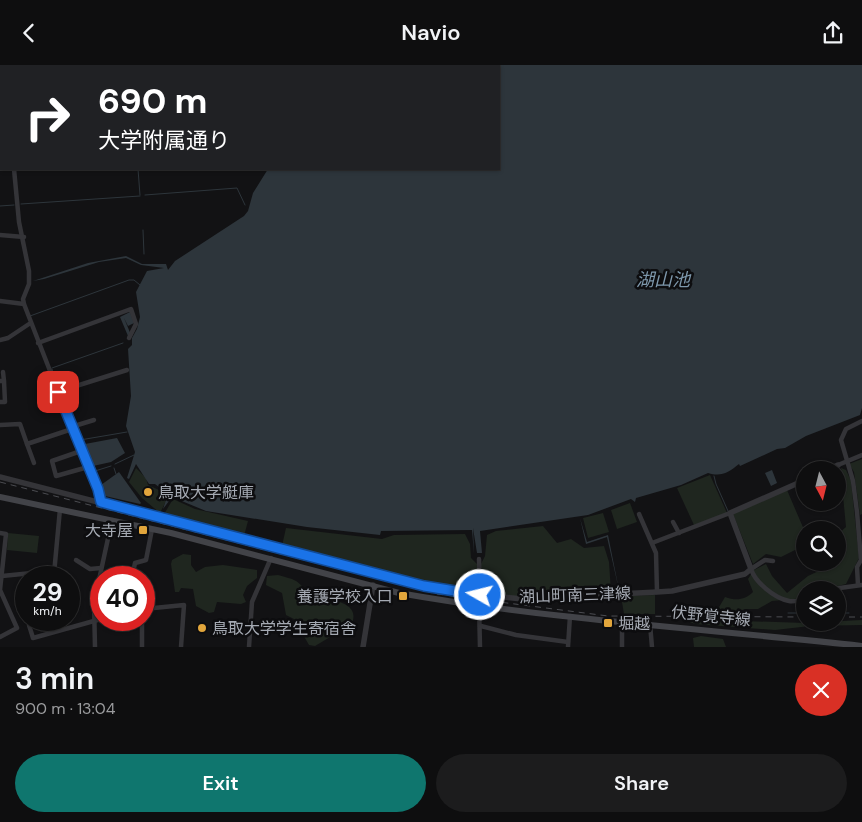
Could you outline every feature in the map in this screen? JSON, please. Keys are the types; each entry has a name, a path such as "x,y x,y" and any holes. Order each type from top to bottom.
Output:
{"main road":[{"name":"伏野覚寺線","path":"0,497 152,529 271,558 398,593 479,605 622,622 862,646"}],"street":[{"path":"14,170 19,223 24,237 29,280 23,299 24,304 30,324 98,489 101,502"},
{"path":"0,235 24,237"},
{"path":"0,301 24,304"},
{"path":"38,343 131,309 136,323 129,338"},
{"path":"0,340 8,338 30,324"},
{"path":"58,392 127,370"},
{"path":"0,402 5,402 2,381 3,372"},
{"path":"27,444 94,420"},
{"path":"846,587 860,585 857,567 862,560 860,517 853,481 841,440 843,433 862,421"},
{"path":"0,425 20,424 34,463"},
{"path":"81,451 52,461 56,476 88,467"},
{"path":"847,461 862,455"},
{"name":"湖山町南三津線","path":"0,477 424,586 480,595 522,599 657,593 745,574 751,569"},
{"path":"652,543 730,513 796,484"},
{"path":"55,566 60,509"},
{"path":"730,513 755,578 775,594 790,601 796,601"},
{"path":"639,514 652,543 657,568 657,593"},
{"path":"101,566 112,520"},
{"path":"674,522 679,533"},
{"path":"134,566 135,563 146,560 152,529"},
{"path":"0,533 6,534 2,551 0,590 17,628 0,637"},
{"path":"249,647 252,602 271,558"},
{"path":"479,559 480,595"},
{"path":"76,560 90,569"},
{"path":"751,569 765,560 773,561"},
{"path":"2,576 15,575"},
{"path":"363,647 373,585"},
{"path":"155,608 184,605 181,647"},
{"path":"479,605 480,647"},
{"path":"481,627 568,645 570,616"},
{"path":"622,622 622,647"},
{"path":"650,624 652,647"},
{"path":"31,631 33,638 59,631"},
{"path":"94,631 95,647"},
{"path":"142,631 142,647"}],"shaded area":[{"path":"862,459 862,514 860,515 854,472 849,464"},
{"name":"鳥取大学艇庫","path":"136,468 146,478 148,485 159,490 160,495 166,501 160,513 142,498 129,482"},
{"path":"846,470 851,481 859,558 846,584 846,581 802,581 819,571 846,571"},
{"path":"710,475 727,513 694,525 677,488"},
{"path":"787,490 800,521 796,521 796,550 781,557 766,554 753,564 733,514"},
{"path":"173,499 195,509 248,521 244,536 163,516"},
{"path":"630,503 637,522 617,529 611,510"},
{"path":"603,513 609,532 588,538 583,518"},
{"path":"543,526 557,543 571,539 584,548 604,546 609,562 611,592 519,597 484,593 480,566 485,556 487,535 496,531"},
{"path":"286,528 382,539 394,535 465,534 470,544 471,558 477,564 478,592 442,587 282,546"},
{"path":"8,533 39,536 37,553 7,550"},
{"path":"183,554 191,555 191,565 196,572 205,567 223,565 257,570 257,578 247,586 243,595 246,602 241,604 217,602 214,612 209,613 196,606 193,589 181,588 179,592 175,592 171,564 172,560"},
{"path":"766,564 772,576 787,593 796,586 796,599 772,601 758,609 745,609 731,614 715,614 725,597 740,599 747,597 753,592 748,579 754,570"},
{"path":"278,575 296,581 311,594 340,602 347,606 352,610 354,616 352,624 315,646 309,645 294,619 286,615 282,593 266,585 267,576"},
{"path":"655,595 655,614 624,614 621,596"},
{"path":"682,619 796,623 796,628 775,630 695,624"},
{"path":"862,620 862,625 846,625 846,621"},
{"path":"701,636 723,639 726,647 694,647 693,638"}],"water":[{"name":"湖山池","path":"500,65 862,65 862,408 860,415 806,436 785,448 777,449 740,466 739,464 724,473 717,475 708,473 681,485 636,498 635,502 631,499 588,515 480,531 482,553 477,553 473,528 474,554 472,530 381,531 380,535 307,527 206,511 172,497 163,509 168,494 155,484 149,484 136,464 129,479 127,478 135,452 126,426 131,396 128,349 132,345 132,338 140,317 136,292 147,271 164,268 141,265 126,258 99,262 33,281 88,263 126,256 142,264 166,264 168,270 175,261 244,216 248,211 253,193 267,170 500,170"},
{"path":"130,312 134,323 128,326 124,318 131,335 128,336 120,317"},
{"path":"117,438 125,453 111,462 93,466 85,444"},
{"path":"772,470 777,483 771,486 765,473"},
{"path":"119,472 140,504 105,496 101,485"},
{"path":"580,518 587,542 608,535 619,590 607,537 586,544"}],"waterway":[{"path":"138,170 140,195"},
{"path":"145,195 237,188 245,205"},
{"path":"21,204 140,196"},
{"path":"0,206 14,205"},
{"path":"143,230 144,254"},
{"path":"30,316 129,280 134,280 140,285"},
{"path":"52,368 123,343"},
{"path":"52,369 54,375"},
{"path":"80,440 127,432"},
{"path":"115,464 134,455"},
{"path":"88,462 91,470 95,471 111,466"},
{"path":"114,468 116,474"},
{"path":"714,476 728,511"},
{"path":"788,613 796,613"}],"railway":[{"path":"0,482 437,594 608,616 796,617"},
{"path":"846,617 862,617"}],"place":[{"name":"鳥取大学艇庫","path":"148,492"},
{"name":"大寺屋","path":"143,530"},
{"name":"養護学校入口","path":"403,596"},
{"name":"堀越","path":"608,623"},
{"name":"鳥取大学学生寄宿舎","path":"202,628"}],"route":[{"path":"58,392 98,489 101,502 440,590 480,595"}]}
